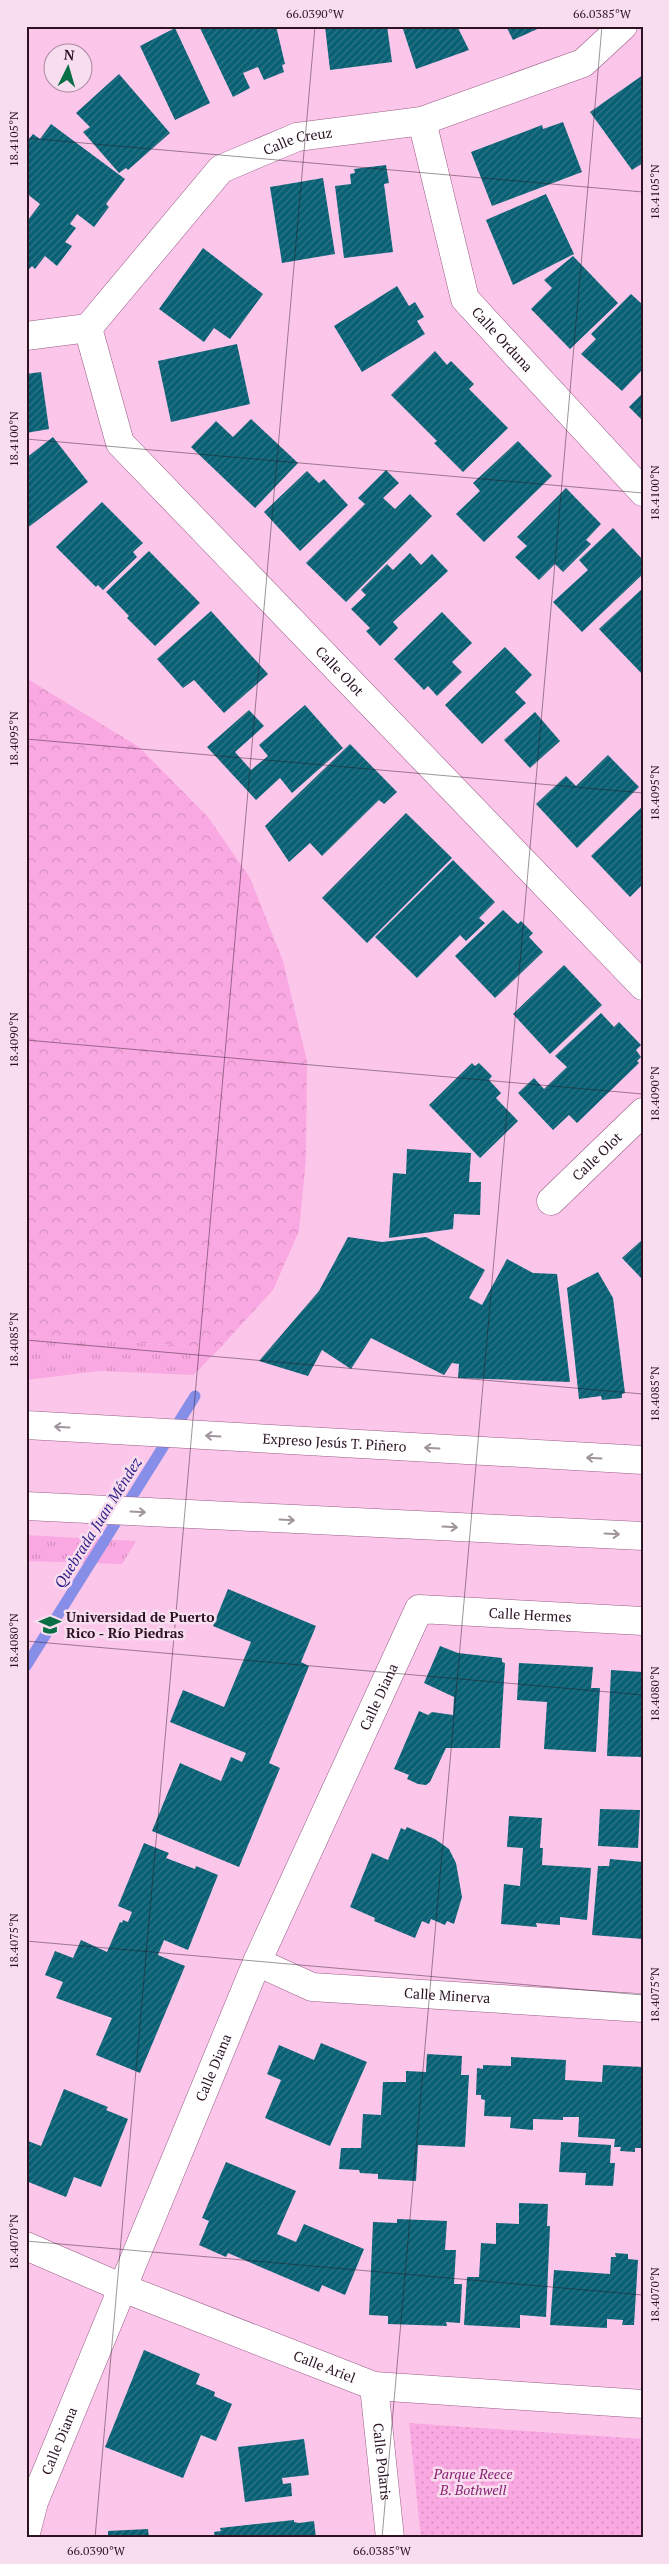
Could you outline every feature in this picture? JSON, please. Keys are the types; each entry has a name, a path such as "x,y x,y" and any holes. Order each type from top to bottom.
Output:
{"main road":[{"name":"Calle Creuz","path":"88,328 221,169 297,137 422,122 583,63 623,26"},
{"name":"Calle Orduna","path":"422,122 464,299 643,492"},
{"path":"26,336 88,328"},
{"name":"Calle Olot","path":"88,328 120,443 643,986"},
{"name":"Calle Olot","path":"551,1201 643,1112"},
{"name":"Expreso Jesús T. Piñero","path":"26,1425 643,1460"},
{"path":"26,1506 643,1536"},
{"name":"Calle Hermes","path":"419,1610 643,1620"},
{"name":"Calle Diana","path":"26,2532 34,2502 257,1962 419,1610"},
{"name":"Calle Minerva","path":"257,1962 312,1987 643,2008"},
{"name":"Calle Ariel","path":"26,2246 122,2288 374,2386 643,2404"},
{"name":"Calle Polaris","path":"374,2386 390,2538"}],"green space":[{"path":"26,678 139,747 208,817 250,878 283,961 307,1061 306,1158 299,1231 273,1290 220,1348 26,1336"},
{"path":"26,1336 220,1348 193,1375 100,1371 26,1380"},
{"path":"26,1535 136,1541 122,1564 26,1561"},
{"name":"Parque Reece B. Bothwell","path":"409,2423 643,2439 643,2538 421,2538"}],"building":[{"path":"199,26 276,26 285,64 282,65 284,72 264,80 258,67 243,73 250,88 233,97"},
{"path":"325,26 387,26 392,62 330,70"},
{"path":"402,26 457,26 469,50 416,69"},
{"path":"506,26 544,26 513,40"},
{"path":"175,28 210,103 175,120 140,46"},
{"path":"119,74 170,133 128,170 126,168 119,173 83,132 90,127 76,113"},
{"path":"643,75 643,163 632,170 590,112"},
{"path":"563,122 582,172 492,206 471,152 542,125 543,129"},
{"path":"51,124 125,179 106,204 109,207 94,227 77,214 70,224 76,228 65,242 72,246 57,266 45,256 35,269 32,266 26,272 26,219 28,220 40,204 26,193 26,143 33,134 40,139"},
{"path":"386,165 389,183 384,184 393,252 344,258 335,186 351,184 350,174 355,173 354,169"},
{"path":"323,178 335,254 282,263 270,187"},
{"path":"546,194 574,254 513,285 486,220"},
{"path":"203,248 263,294 230,339 214,328 204,342 159,309"},
{"path":"573,256 618,303 570,349 531,309 552,288 544,280"},
{"path":"397,286 409,306 415,302 424,317 417,321 425,334 362,372 334,326"},
{"path":"631,294 643,305 643,369 622,391 581,354 596,339 591,334"},
{"path":"237,344 250,404 171,422 158,361"},
{"path":"435,351 447,365 451,361 474,384 469,389 508,428 463,472 434,443 437,441 391,395"},
{"path":"41,372 49,429 26,433 26,374"},
{"path":"643,393 643,421 629,407"},
{"path":"251,419 298,463 255,508 191,447 216,421 233,437"},
{"path":"53,437 88,482 26,529 26,458"},
{"path":"518,441 552,476 484,542 456,514 480,491 473,483"},
{"path":"386,470 399,483 383,498 395,509 410,494 432,516 346,602 306,563 365,504 358,498"},
{"path":"307,471 319,483 324,479 348,505 300,551 264,512"},
{"path":"566,488 601,524 586,540 591,544 563,572 555,564 539,580 515,557 527,546 517,537"},
{"path":"102,502 143,543 133,552 137,557 103,590 98,585 96,587 56,547"},
{"path":"613,528 643,560 643,574 582,632 553,602 588,570 579,560"},
{"path":"149,551 200,603 155,646 127,618 129,616 106,592"},
{"path":"410,553 421,565 432,554 448,571 393,622 398,628 380,646 366,631 370,628 351,609 366,595 361,590 387,564 393,570"},
{"path":"643,588 643,675 599,629"},
{"path":"211,611 268,674 224,713 194,680 183,688 157,659"},
{"path":"442,612 472,643 452,662 462,672 437,696 428,686 424,690 394,659"},
{"path":"505,647 532,675 515,692 526,703 482,744 445,705"},
{"path":"305,705 343,748 292,793 280,778 256,800 207,747 249,710 264,726 235,752 251,770 268,756 259,745"},
{"path":"535,712 560,741 530,768 504,740"},
{"path":"350,744 397,792 384,804 379,800 322,856 310,843 289,862 265,826"},
{"path":"608,755 639,787 577,848 536,804 566,776 576,786"},
{"path":"643,806 643,884 630,897 591,856"},
{"path":"406,813 452,858 367,943 322,898"},
{"path":"453,860 495,902 479,918 485,923 466,941 460,935 417,978 375,937"},
{"path":"503,910 518,924 521,921 533,933 529,937 543,952 495,998 455,956"},
{"path":"564,965 602,1005 550,1054 513,1014"},
{"path":"601,1013 614,1027 619,1022 641,1045 636,1050 641,1057 637,1061 639,1063 577,1123 569,1115 553,1130 518,1093 534,1078 544,1089 567,1067 555,1056"},
{"path":"472,1063 475,1066 479,1063 492,1076 489,1080 501,1093 496,1098 518,1121 480,1158 429,1105"},
{"path":"407,1149 471,1153 469,1182 481,1182 480,1215 454,1214 453,1229 389,1238 393,1173 406,1174"},
{"path":"348,1237 382,1242 426,1237 485,1270 469,1298 482,1305 507,1259 533,1273 557,1274 570,1382 458,1378 459,1364 452,1363 444,1375 371,1338 351,1369 322,1350 308,1376 259,1361 319,1291"},
{"path":"643,1239 643,1280 622,1258"},
{"path":"598,1272 613,1298 625,1393 622,1394 622,1398 602,1400 601,1396 579,1399 567,1288"},
{"path":"228,1589 316,1626 301,1662 309,1666 269,1763 280,1768 239,1867 152,1831 180,1763 221,1781 231,1757 242,1762 246,1753 170,1722 183,1690 224,1707 251,1642 213,1626"},
{"path":"440,1646 458,1653 502,1658 502,1662 505,1663 500,1748 446,1748 430,1782 426,1785 418,1784 407,1779 409,1775 394,1769 419,1711 428,1715 432,1712 453,1715 454,1697 424,1683"},
{"path":"519,1663 593,1667 591,1688 600,1688 596,1752 544,1749 547,1702 517,1700"},
{"path":"611,1670 643,1672 643,1757 607,1756"},
{"path":"600,1809 640,1810 638,1848 598,1846"},
{"path":"509,1816 542,1818 540,1848 543,1848 542,1865 591,1868 587,1920 560,1917 560,1925 536,1923 537,1927 501,1924 504,1884 520,1886 523,1848 507,1847"},
{"path":"407,1827 435,1839 449,1849 456,1863 462,1897 454,1924 447,1921 445,1925 431,1919 429,1924 422,1921 415,1938 374,1921 375,1918 350,1907 372,1853 388,1860 401,1828 405,1830"},
{"path":"144,1843 169,1853 166,1858 195,1869 196,1866 218,1875 188,1950 164,1940 158,1955 185,1966 140,2073 96,2055 112,2018 56,1998 63,1982 45,1975 55,1951 73,1958 81,1940 107,1952 120,1922 122,1923 123,1920 128,1922 132,1912 118,1906"},
{"path":"610,1859 643,1862 643,1939 592,1935 598,1866 609,1866"},
{"path":"321,2043 367,2062 330,2146 265,2118 281,2080 267,2074 279,2045 314,2060"},
{"path":"427,2054 462,2056 461,2075 469,2075 465,2147 418,2145 416,2181 378,2179 378,2174 360,2173 359,2170 339,2169 341,2148 361,2148 363,2114 381,2115 383,2082 406,2082 406,2071 426,2072"},
{"path":"511,2057 566,2060 565,2080 602,2082 603,2065 643,2067 641,2148 635,2148 635,2152 620,2151 621,2147 614,2147 615,2139 578,2137 579,2117 563,2117 563,2120 533,2119 533,2130 510,2128 511,2117 484,2116 485,2100 481,2099 481,2095 476,2095 477,2068 483,2069 483,2065 511,2066"},
{"path":"64,2089 108,2107 106,2110 128,2119 101,2187 74,2177 66,2197 26,2181 28,2141 41,2146"},
{"path":"561,2142 611,2145 610,2163 615,2163 613,2186 585,2185 586,2173 559,2172"},
{"path":"226,2162 296,2191 277,2234 296,2242 304,2224 364,2249 345,2295 322,2285 319,2292 228,2253 226,2257 199,2245 209,2221 202,2218"},
{"path":"519,2203 548,2204 547,2226 550,2226 546,2317 520,2315 520,2328 464,2325 467,2277 479,2277 481,2243 496,2244 496,2223 519,2224"},
{"path":"397,2219 447,2221 445,2250 456,2250 454,2284 462,2284 460,2323 446,2322 447,2326 388,2324 388,2316 369,2315 373,2222 397,2223"},
{"path":"615,2253 628,2254 628,2259 638,2260 634,2325 622,2325 623,2320 607,2319 607,2328 550,2325 554,2270 610,2274 611,2257 616,2257"},
{"path":"144,2350 200,2374 196,2384 215,2392 214,2396 232,2404 216,2441 201,2435 183,2478 105,2447"},
{"path":"304,2439 309,2475 282,2478 283,2484 291,2483 292,2496 245,2502 238,2447"},
{"path":"294,2520 294,2522 299,2523 314,2521 316,2538 215,2538 214,2532 221,2531 220,2528"},
{"path":"148,2529 149,2538 108,2538 108,2531"}],"waterway":[{"name":"Quebrada Juan Méndez","path":"26,1666 195,1396"}],"place":[{"name":"Universidad de Puerto Rico - Río Piedras","path":"50,1625"}]}
